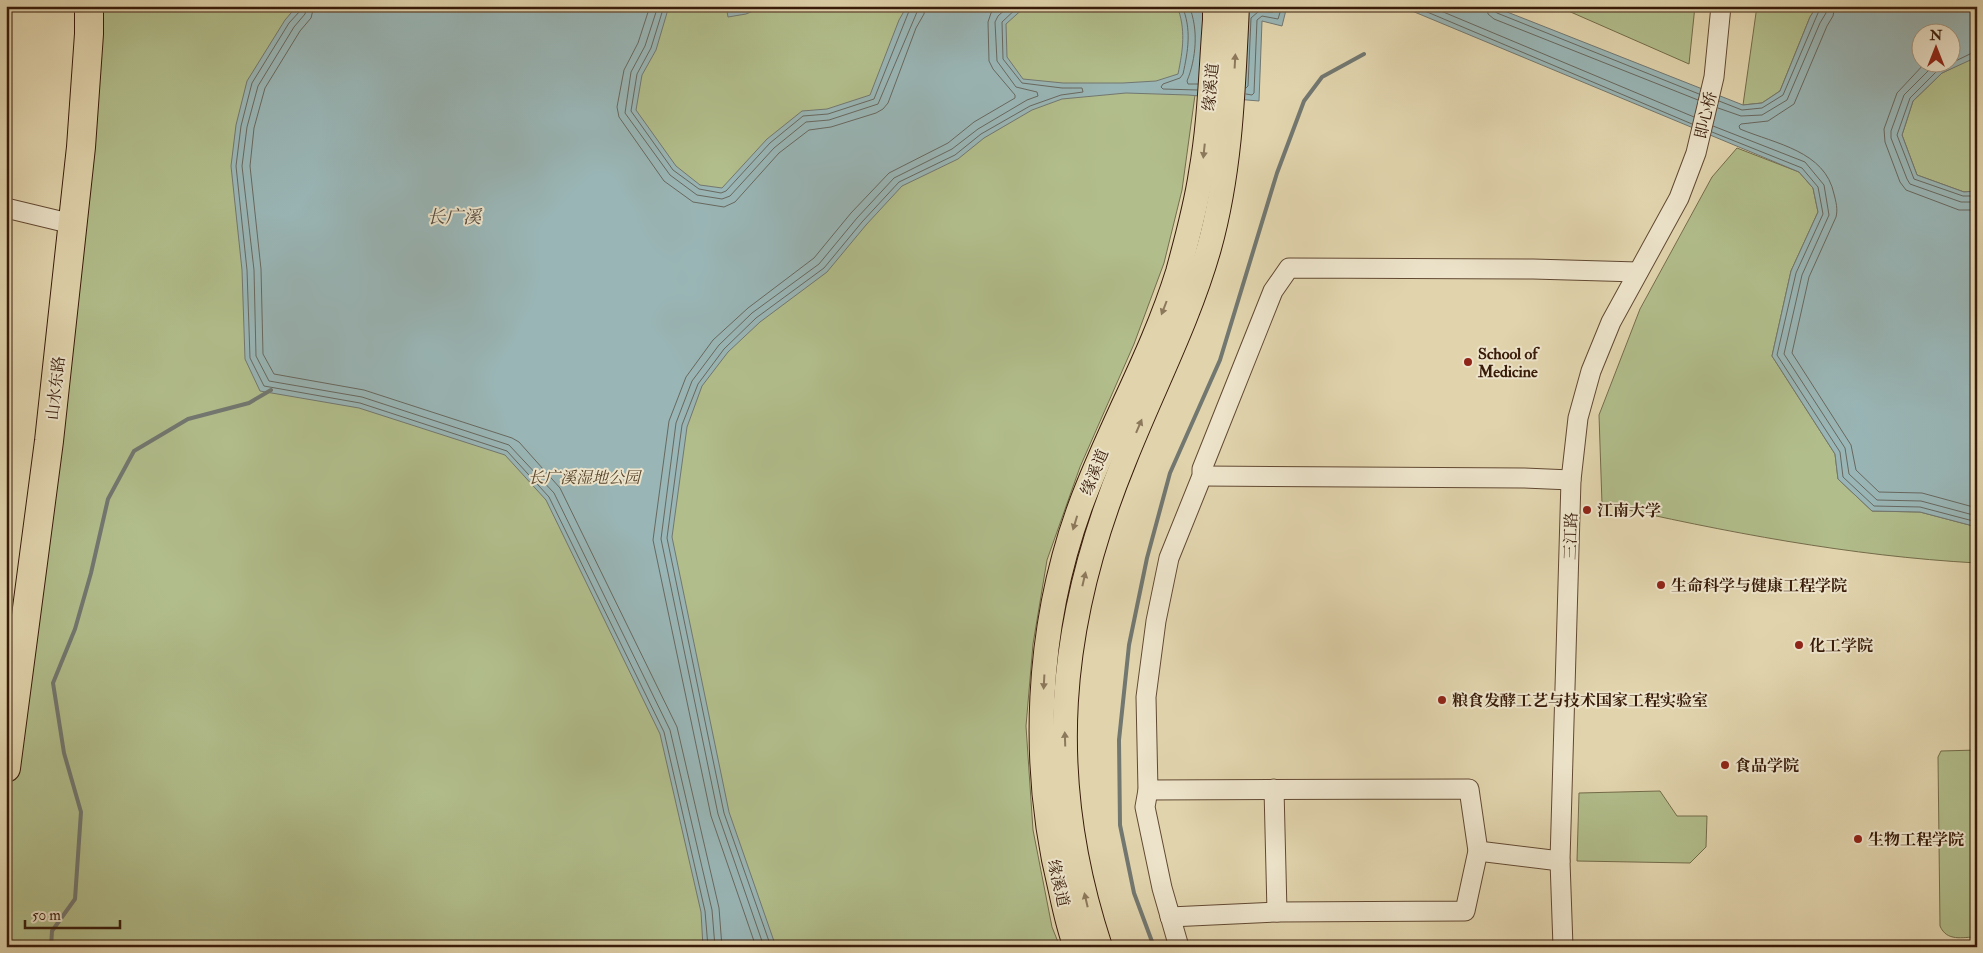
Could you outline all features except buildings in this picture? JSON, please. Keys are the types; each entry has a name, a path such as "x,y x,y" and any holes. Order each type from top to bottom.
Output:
{"highway":[{"name":"山水东路","path":"6,643 60,221 70,100 73,6"},
{"name":"山水东路","path":"6,768 49,441 81,148 89,34 89,6"}],"main road":[{"name":"缘溪道","path":"1076,947 1054,866 1046,812 1042,766 1042,714 1051,618 1063,563 1080,509 1101,454 1152,339 1177,274 1191,224 1202,172 1209,103 1215,6"},
{"name":"缘溪道","path":"1100,947 1087,906 1074,846 1066,786 1064,728 1068,667 1076,616 1088,561 1123,462 1188,312 1209,249 1224,176 1232,109 1237,6"}],"street":[{"name":"即心桥","path":"1696,153 1714,78 1721,6"},
{"name":"三江路","path":"1563,947 1560,861 1571,480 1578,418 1591,371 1611,322 1680,198 1696,153"},
{"path":"6,208 60,221"},
{"path":"1179,947 1162,888 1145,807 1148,790 1146,697 1156,621 1169,558 1202,476 1202,469 1273,291 1289,268 1638,272"},
{"path":"1202,476 1571,480"},
{"path":"1274,789 1277,912"},
{"path":"1148,790 1469,789 1478,851 1465,911 1277,912 1170,917"},
{"path":"1478,851 1560,861"}],"green space":[{"name":"长广溪湿地公园","path":"99,6 1198,6 1195,95 1182,190 1164,263 1134,344 1080,467 1047,560 1033,644 1026,726 1033,830 1052,927 1060,947 6,947 6,829"},
{"path":"1557,6 1695,6 1689,64"},
{"path":"1757,6 1817,6 1810,17 1780,91 1762,103 1743,105"},
{"path":"1977,57 1977,191 1964,192 1917,175 1902,135 1913,101 1942,73 1960,72 1960,64"},
{"path":"1737,148 1799,172 1813,188 1818,212 1791,271 1772,356 1835,454 1838,479 1872,511 1920,512 1977,527 1977,563 1929,560 1835,549 1741,533 1602,504 1599,415 1640,309 1712,177"},
{"path":"1977,750 1977,937 1955,938 1943,931 1940,926 1938,757 1941,751"},
{"path":"1660,791 1677,816 1707,816 1706,847 1690,863 1577,861 1579,793"}],"water":[{"name":"长广溪","path":"297,6 669,6 656,50 642,75 636,110 676,166 700,185 722,188 767,139 802,111 827,109 870,95 899,20 907,6 1026,6 1006,24 1007,57 1023,79 1063,83 1123,83 1156,81 1178,74 1183,31 1177,6 1287,6 1282,26 1262,21 1259,101 1188,95 1126,93 1062,99 1032,110 984,138 958,159 902,186 827,272 760,322 728,352 702,386 687,427 672,537 729,812 776,947 703,947 701,912 660,734 546,500 505,455 359,408 260,391 245,359 242,270 231,166 236,125 247,81 285,20"},
{"path":"726,6 765,6 746,14 728,17"},
{"path":"1400,6 1492,6 1743,105 1762,103 1780,91 1810,17 1817,6 1977,6 1977,57 1960,65 1960,22 1910,22 1910,72 1944,72 1913,101 1902,135 1917,175 1964,192 1977,191 1977,527 1920,512 1872,511 1838,479 1835,454 1772,356 1791,271 1818,212 1813,188 1799,172"}],"waterway":[{"path":"1154,947 1134,893 1120,825 1119,740 1129,645 1147,558 1170,473 1220,360 1277,173 1304,101 1322,77 1364,54"},
{"path":"51,947 52,931 75,899 81,812 64,753 53,683 75,629 91,573 108,499 134,451 188,419 249,403 271,390"}],"place":[{"name":"School of Medicine","path":"1468,362"},
{"name":"江南大学","path":"1587,510"},
{"name":"生命科学与健康工程学院","path":"1661,585"},
{"name":"化工学院","path":"1799,645"},
{"name":"粮食发酵工艺与技术国家工程实验室","path":"1442,700"},
{"name":"食品学院","path":"1725,765"},
{"name":"生物工程学院","path":"1858,839"}]}
